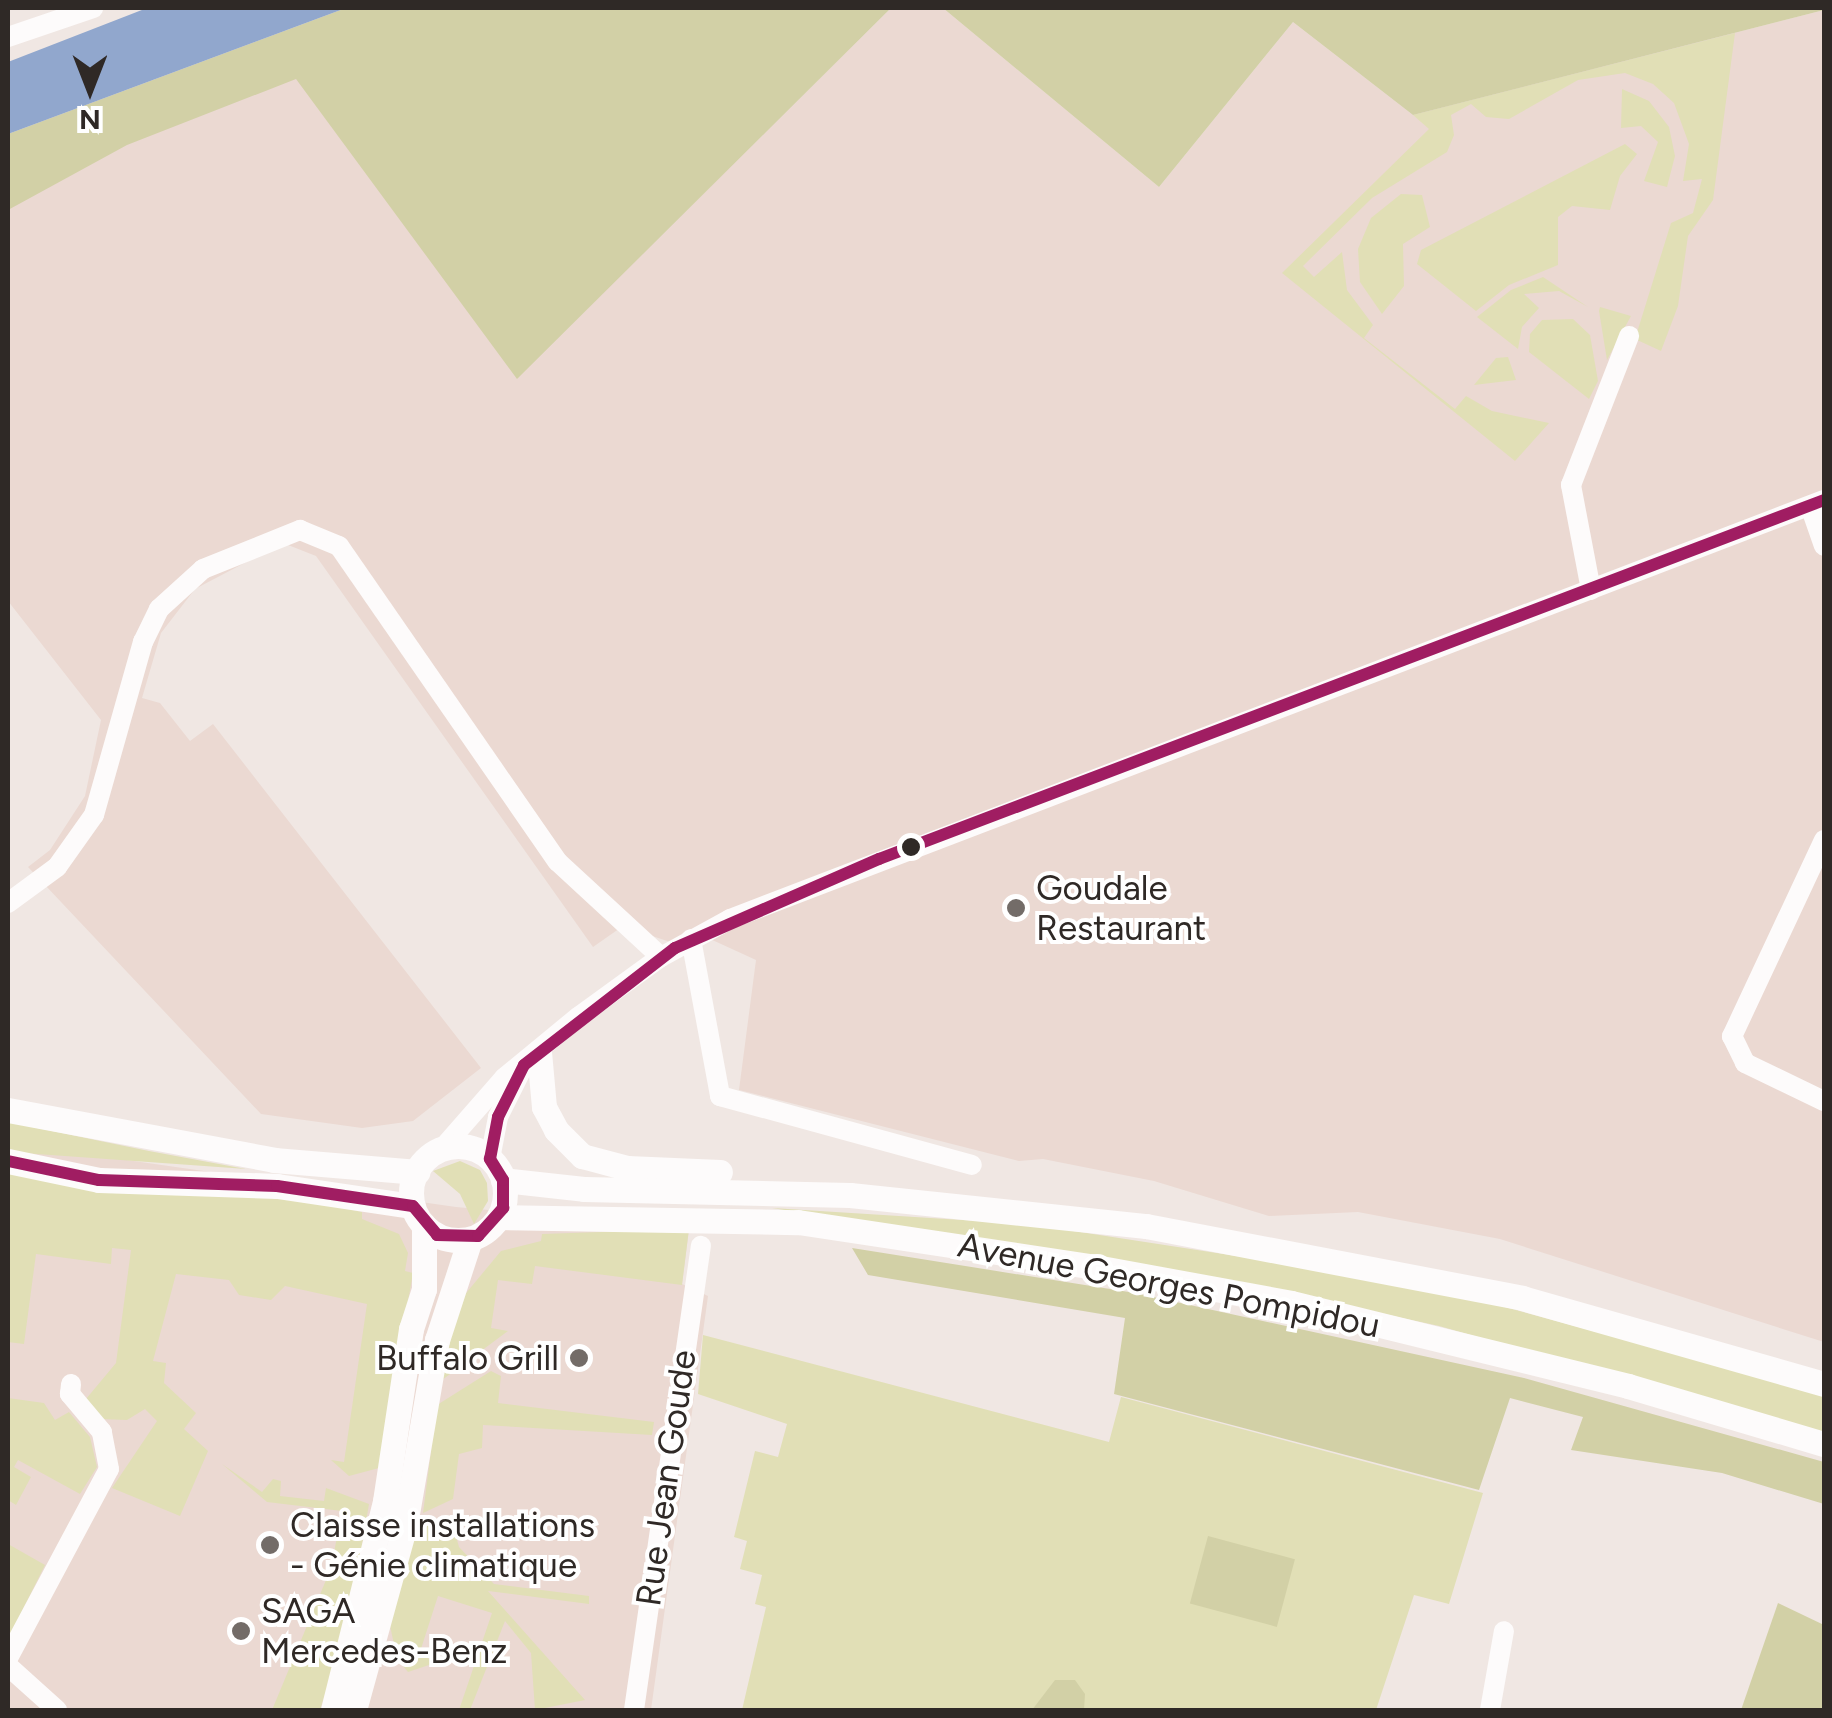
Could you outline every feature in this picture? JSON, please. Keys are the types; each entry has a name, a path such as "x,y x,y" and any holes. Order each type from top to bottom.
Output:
{"main road":[{"path":"531,1058 549,1118 569,1145 594,1162 852,1182 902,1200"},
{"path":"8,1110 274,1160 416,1172 441,1150 467,1147 497,1170 499,1217 470,1239 437,1340 405,1525 354,1710"},
{"path":"8,1161 99,1180 278,1186 419,1216 445,1238 470,1239"},
{"name":"Avenue Georges Pompidou","path":"497,1170 563,1188 902,1200 1146,1226 1522,1298 1824,1384"},
{"path":"332,1710 388,1483 411,1329 424,1289 416,1172"},
{"name":"Avenue Georges Pompidou","path":"499,1217 781,1221 1071,1262 1291,1302 1628,1386 1824,1444"}],"street":[{"path":"8,37 54,14 93,8"},
{"path":"1591,590 1571,485 1629,336"},
{"path":"441,1150 486,1096 531,1058 661,956 691,939 861,866 1817,503 1824,546"},
{"path":"8,903 56,866 94,815 143,642 167,599 202,568 271,537 300,530 333,540 558,862 661,956"},
{"path":"1824,840 1732,1036 1745,1064 1824,1102"},
{"path":"691,939 720,1096 972,1164"},
{"path":"497,1170 498,1117 531,1058"},
{"name":"Rue Jean Goude","path":"634,1710 701,1246"},
{"path":"56,1710 8,1662 109,1469 102,1432 70,1394 71,1384"},
{"path":"1490,1710 1504,1631"}],"shaded area":[{"path":"346,8 891,8 517,379 296,79 127,145 8,210 8,134"},
{"path":"891,8 943,8 1159,187 1293,22 1413,115 1824,10 1824,1342 1500,1239 1358,1212 1269,1216 1154,1181 1043,1159 1019,1161 739,1090 756,960 697,933 670,942 623,926 593,947 316,556 283,543 195,589 161,633 142,698 160,703 190,741 213,724 481,1068 413,1121 362,1128 261,1114 28,867 50,850 85,796 101,720 8,601 8,183 296,78 517,378"},
{"path":"943,8 1824,10 1413,115 1293,22 1159,187"},
{"path":"1735,33 1713,200 1688,236 1678,306 1661,351 1635,339 1671,223 1693,213 1702,179 1683,181 1689,144 1674,103 1653,84 1625,73 1578,80 1509,119 1486,117 1471,104 1451,115 1454,135 1447,152 1372,198 1303,266 1314,277 1342,252 1347,290 1373,325 1364,338 1455,409 1466,396 1492,411 1549,423 1515,461 1282,273 1429,129 1413,115"},
{"path":"1622,89 1649,101 1669,127 1675,156 1667,187 1644,181 1658,142 1641,126 1621,128"},
{"path":"1625,144 1637,154 1620,176 1610,210 1572,206 1558,217 1558,265 1509,285 1476,311 1417,264 1421,250"},
{"path":"1401,194 1422,195 1430,227 1403,244 1404,286 1382,314 1360,282 1358,249 1371,218"},
{"path":"1543,277 1588,307 1559,291 1524,294 1539,308 1522,327 1518,349 1477,317 1511,290"},
{"path":"1600,307 1631,316 1607,360 1599,311"},
{"path":"1573,319 1590,335 1598,381 1589,399 1529,352 1530,334 1542,320"},
{"path":"1508,357 1516,380 1474,385 1496,358"},
{"path":"8,1122 246,1169 23,1153 8,1149"},
{"path":"8,1143 456,1207 689,1229 682,1284 708,1296 651,1710 8,1710"},
{"path":"460,1161 480,1170 487,1183 488,1201 474,1224 460,1194 433,1171"},
{"path":"8,1174 304,1200 362,1212 362,1219 399,1234 408,1253 405,1271 413,1273 379,1468 349,1476 331,1460 344,1462 367,1304 285,1286 271,1300 239,1295 229,1280 176,1274 153,1361 166,1363 164,1383 196,1413 184,1429 208,1451 180,1516 112,1488 157,1421 145,1409 127,1420 100,1419 86,1399 116,1363 131,1250 112,1248 111,1264 36,1254 24,1344 8,1342"},
{"path":"772,1208 1028,1224 1346,1273 1501,1306 1824,1394 1824,1434 1439,1326 1265,1288"},
{"path":"689,1229 682,1285 535,1266 532,1284 498,1280 491,1328 508,1331 442,1380 450,1325 462,1298 501,1251 541,1241 542,1234"},
{"path":"852,1248 1135,1293 1524,1378 1824,1462 1824,1504 1722,1473 1571,1450 1583,1417 1510,1398 1479,1490 1114,1394 1125,1318 868,1275"},
{"path":"703,1335 1109,1442 1121,1397 1483,1493 1449,1604 1414,1595 1376,1710 742,1710 766,1607 755,1604 762,1575 740,1569 747,1541 734,1537 755,1451 778,1457 787,1424 698,1394"},
{"path":"491,1371 501,1376 498,1403 654,1422 652,1435 483,1425 482,1448 459,1454 453,1499 423,1513 437,1405"},
{"path":"8,1398 44,1403 55,1420 69,1412 90,1437 97,1467 80,1494 18,1460 14,1467 31,1477 16,1505 8,1500"},
{"path":"222,1464 262,1492 273,1479 281,1481 280,1496 324,1501 326,1488 369,1504 350,1616 320,1710 272,1710 331,1568 342,1511 267,1502"},
{"path":"451,1518 459,1547 494,1584 589,1596 589,1604 488,1591 585,1700 535,1710 531,1653 505,1621 470,1710 459,1710 492,1613 438,1596 419,1655 438,1662 408,1672 397,1659 388,1616 415,1535 422,1525"},
{"path":"1208,1536 1295,1559 1277,1627 1190,1604"},
{"path":"8,1544 45,1565 8,1639"},
{"path":"1778,1603 1824,1625 1824,1710 1741,1710"},
{"path":"1055,1680 1075,1680 1085,1694 1084,1710 1032,1710"}],"water":[{"path":"147,8 346,8 8,134 8,62"}],"transit line":[{"path":"8,1161 99,1180 277,1186 413,1206 437,1235 478,1236 503,1208 503,1180 490,1159 498,1117 524,1065 675,948 879,859 1824,500"}],"place":[{"name":"Goudale Restaurant","path":"1016,908"},
{"name":"Buffalo Grill","path":"579,1358"},
{"name":"Claisse installations - Génie climatique","path":"270,1545"},
{"name":"SAGA Mercedes-Benz","path":"241,1631"}]}
